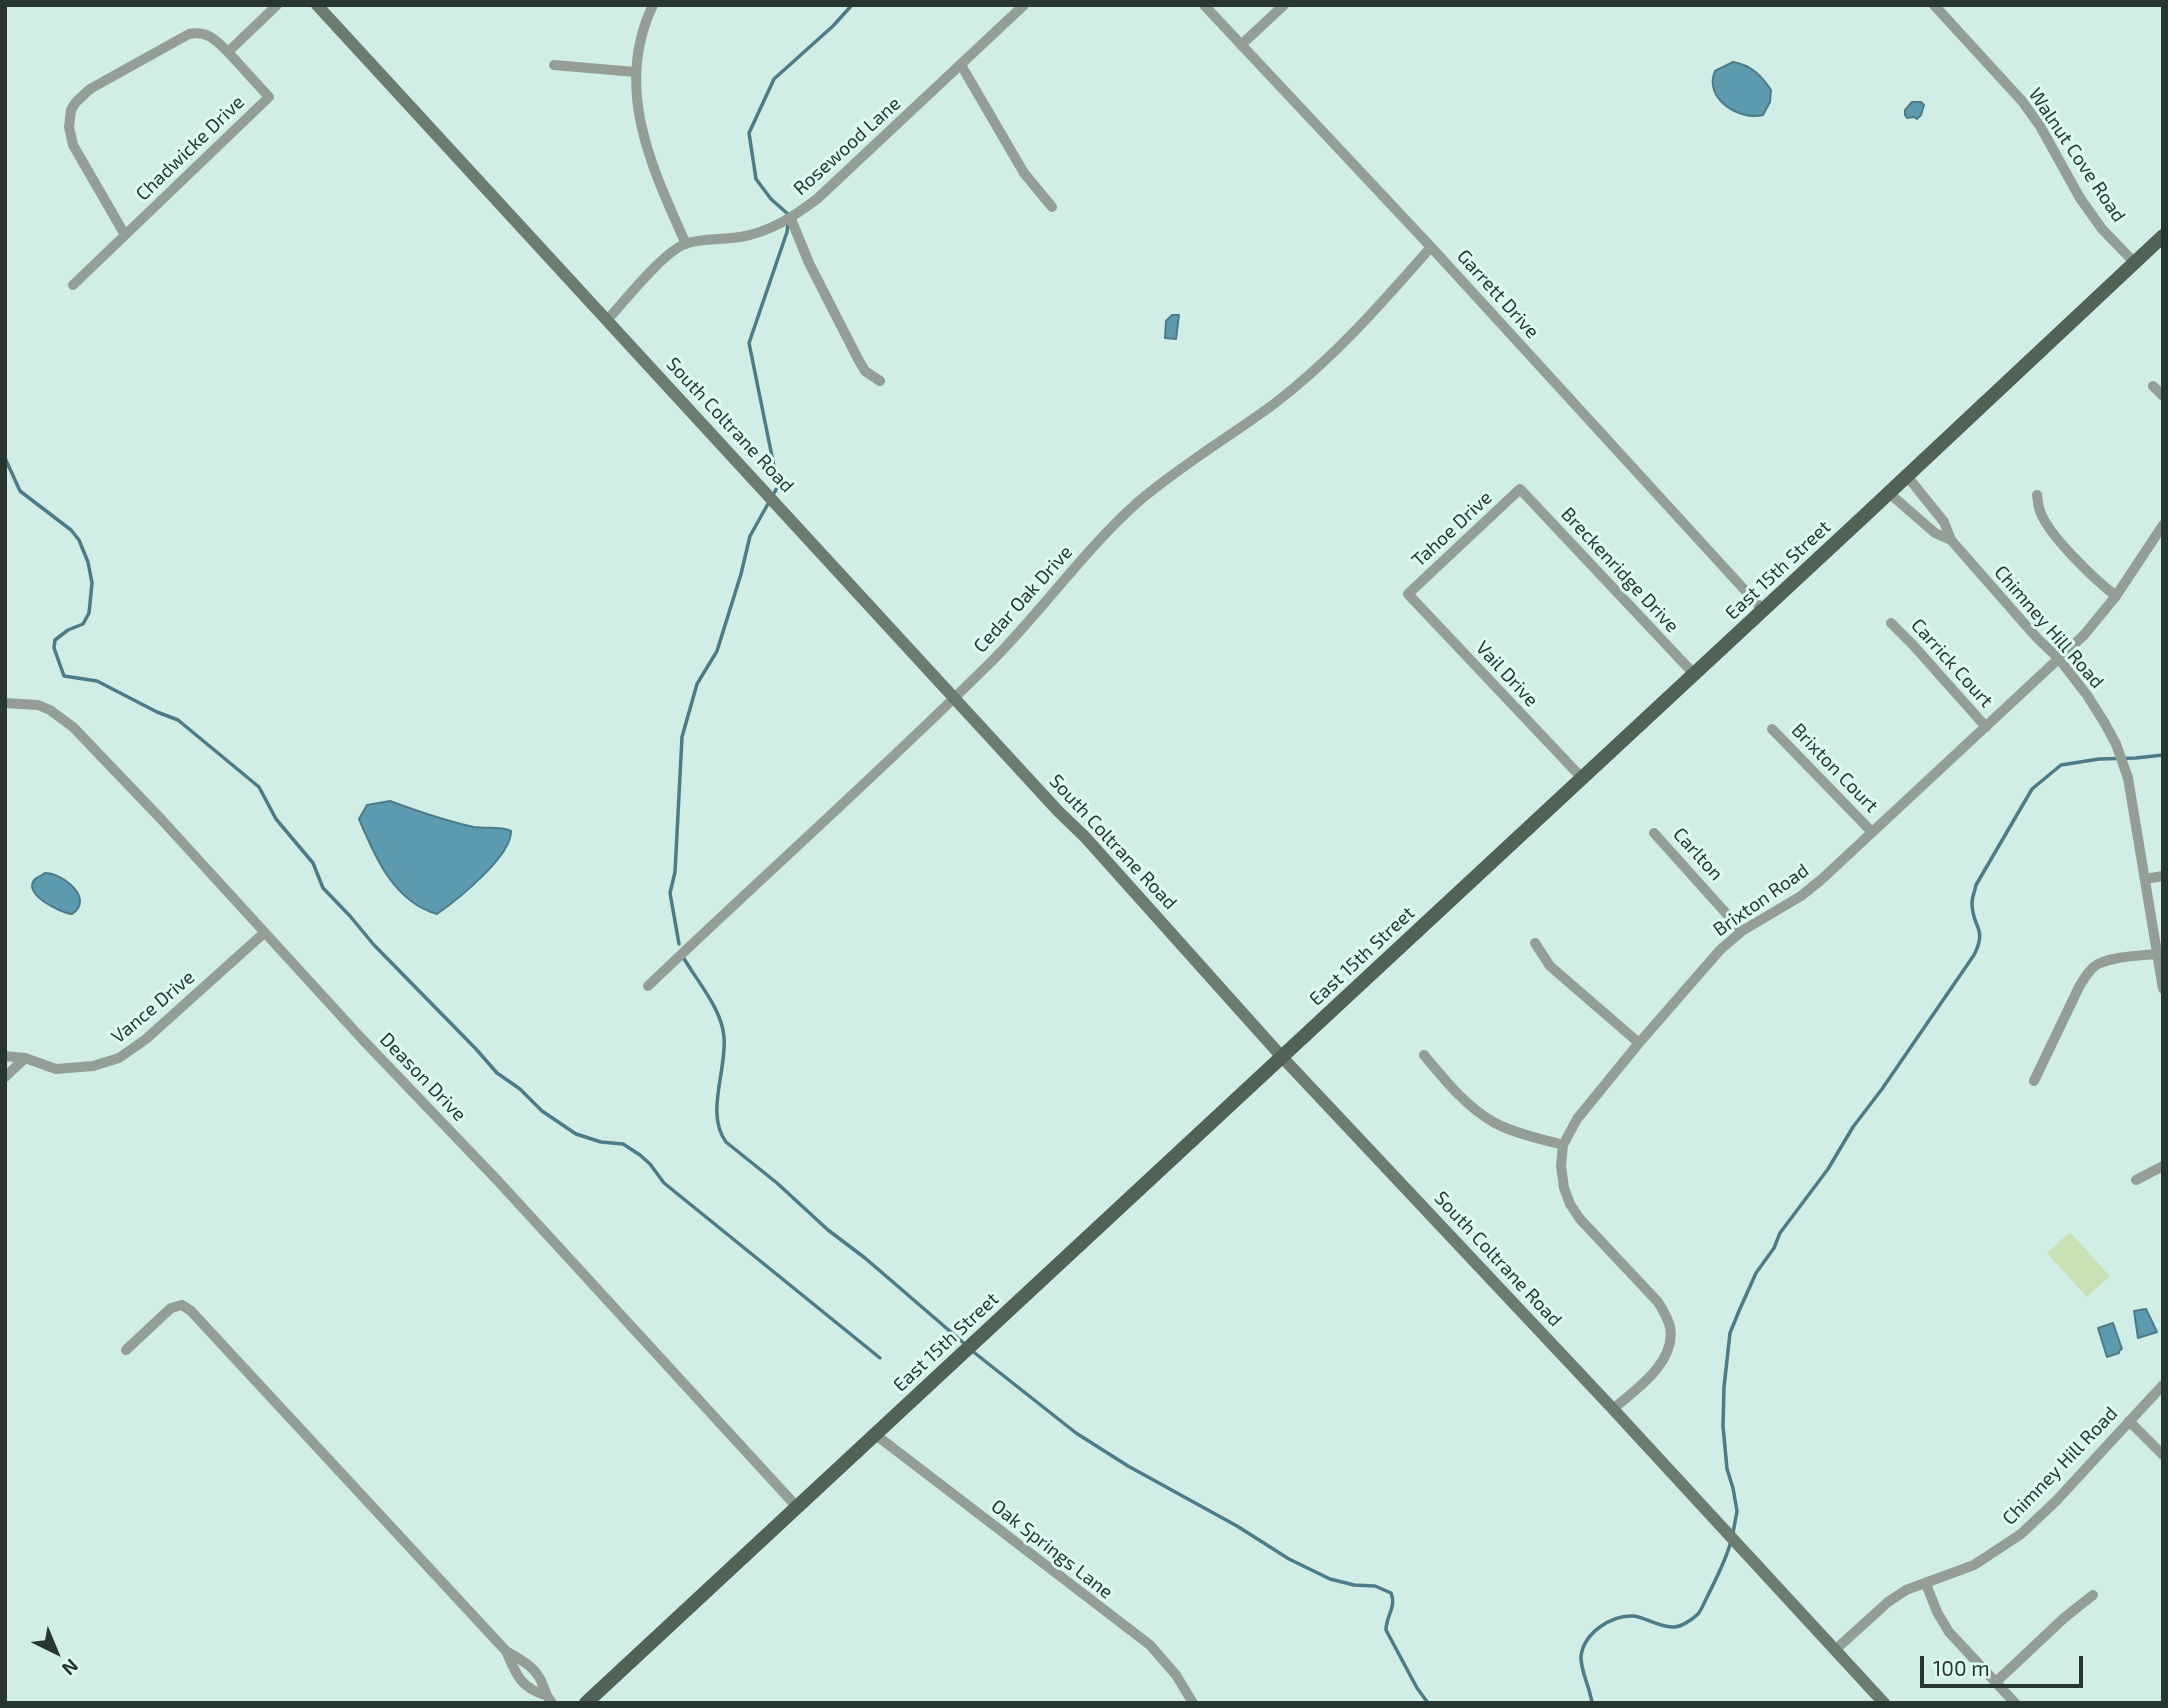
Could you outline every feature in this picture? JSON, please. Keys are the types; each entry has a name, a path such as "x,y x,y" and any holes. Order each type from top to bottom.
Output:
{"main road":[{"name":"South Coltrane Road","path":"317,5 1058,811 1085,837 1282,1057 1613,1409 1884,1703"},
{"name":"East 15th Street","path":"586,1703 2163,236"}],"street":[{"path":"125,234 73,145 69,127 71,110 76,102 90,89 189,34 209,35 228,52 277,5"},
{"path":"607,320 665,258 686,244 654,172 637,112 635,72 653,5"},
{"name":"Rosewood Lane","path":"686,244 742,237 787,221 817,199 1024,5"},
{"name":"Garrett Drive","path":"1204,5 1431,247 1763,610"},
{"path":"1241,45 1284,5"},
{"name":"Walnut Cove Road","path":"1934,5 2022,101 2040,126 2080,198 2102,229 2134,262"},
{"name":"Chadwicke Drive","path":"72,285 269,97 228,52"},
{"path":"554,65 635,72"},
{"path":"961,65 1024,173 1052,207"},
{"path":"787,221 858,359 865,371 880,381"},
{"name":"Cedar Oak Drive","path":"648,986 1011,642 1113,526 1139,501 1272,405 1331,356 1368,319 1431,247"},
{"path":"2153,386 2163,396"},
{"path":"1907,476 1944,522 1951,540"},
{"name":"Tahoe Drive","path":"1408,594 1520,489"},
{"name":"Breckenridge Drive","path":"1520,489 1694,674"},
{"path":"1889,493 1935,533 1951,540"},
{"path":"2037,495 2040,511 2050,530 2097,581 2116,596"},
{"name":"Brixton Road","path":"1613,1409 1662,1363 1669,1346 1671,1330 1658,1302 1580,1219 1570,1204 1564,1188 1561,1166 1563,1145 1577,1119 1720,950 1742,931 1801,896 2084,635 2116,596 2163,525"},
{"name":"Chimney Hill Road","path":"1951,540 1982,578 2059,659 2087,695 2116,744 2128,778 2163,989"},
{"name":"Vail Drive","path":"1408,594 1581,778"},
{"name":"Carrick Court","path":"1891,623 1986,727"},
{"name":"Deason Drive","path":"5,703 38,705 50,710 73,727 363,1040 498,1181 797,1507"},
{"name":"Brixton Court","path":"1772,729 1872,832"},
{"name":"Carlton","path":"1654,833 1742,931"},
{"path":"2145,879 2163,876"},
{"name":"Vance Drive","path":"5,1056 25,1058 56,1069 93,1066 119,1058 146,1039 264,933"},
{"path":"1535,943 1550,966 1639,1043"},
{"path":"2034,1081 2079,986 2088,973 2097,965 2116,959 2156,954"},
{"path":"1424,1055 1475,1110 1497,1124 1522,1134 1563,1145"},
{"path":"5,1077 25,1058"},
{"path":"2136,1180 2163,1166"},
{"path":"126,1350 171,1308 182,1306 191,1311 506,1651 529,1665 541,1679 548,1699"},
{"name":"Chimney Hill Road","path":"1835,1650 1888,1602 1906,1590 1974,1565 2021,1534 2163,1385"},
{"path":"2129,1421 2163,1455"},
{"name":"Oak Springs Lane","path":"876,1435 1150,1645 1176,1675 1193,1703"},
{"path":"1926,1584 1937,1612 1949,1632 2015,1703"},
{"path":"1996,1682 2064,1618 2094,1595"},
{"path":"506,1651 517,1676 530,1690 548,1699"}],"green space":[{"path":"2070,1232 2110,1276 2087,1297 2047,1253"}],"water":[{"path":"1733,62 1755,72 1771,90 1770,102 1763,115 1754,116 1734,111 1714,90 1715,71"},
{"path":"1912,102 1921,102 1924,105 1917,119 1907,118 1905,115 1905,110"},
{"path":"1172,315 1179,315 1176,339 1165,338 1166,321"},
{"path":"390,801 463,825 507,829 511,831 509,841 503,853 482,877 437,914 422,908 398,889 379,863 359,819 367,805"},
{"path":"45,873 68,882 78,894 78,908 72,914 44,902 33,891 35,879"},
{"path":"2146,1309 2157,1332 2138,1338 2134,1311"},
{"path":"2113,1323 2122,1349 2119,1353 2107,1357 2098,1328"}],"waterway":[{"path":"773,495 778,486 749,343 787,232 789,215 771,199 756,179 749,133 774,79 833,26 852,5"},
{"path":"5,458 20,491 71,530 79,540 88,562 92,583 89,613 83,624 68,630 55,640 54,648 64,676 97,681 178,720 259,787 276,819 313,863 323,888 497,1073 520,1089 542,1111 576,1134 601,1142 623,1144 640,1155 664,1183 880,1358"},
{"path":"679,944 670,893 675,872 682,737 697,684 717,651 750,536 769,502"},
{"path":"1733,1533 1737,1511 1727,1469 1723,1426 1724,1387 1730,1333 1756,1273 1774,1248 1780,1233 1828,1169 1853,1127 1974,955 1980,939 1972,903 1976,885 2032,789 2061,765 2099,759 2163,755"},
{"path":"683,957 714,1006 722,1027 724,1050 717,1118 726,1142 966,1345"},
{"path":"971,1350 1076,1433 1128,1466 1237,1526 1289,1559 1330,1579 1354,1585 1375,1586 1391,1593 1393,1603 1386,1630 1428,1703"},
{"path":"1592,1703 1581,1656 1593,1633 1608,1622 1625,1616 1638,1617 1668,1627 1677,1627 1690,1620 1702,1607 1731,1541"}]}
